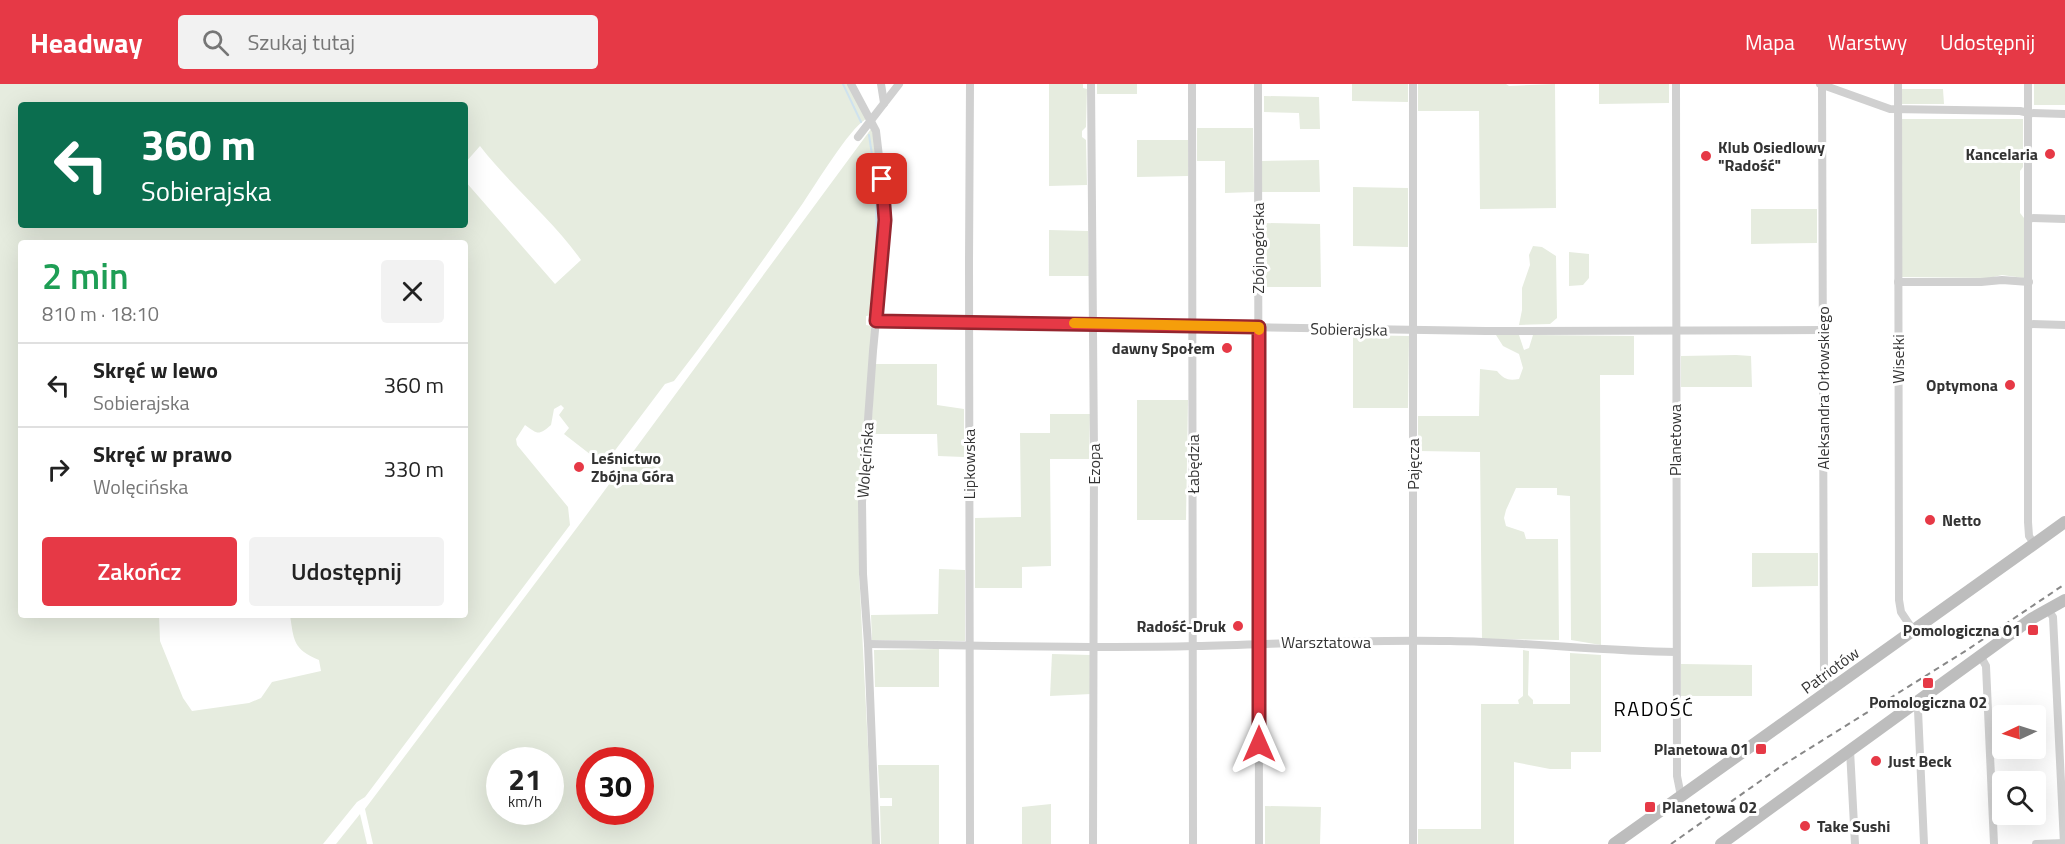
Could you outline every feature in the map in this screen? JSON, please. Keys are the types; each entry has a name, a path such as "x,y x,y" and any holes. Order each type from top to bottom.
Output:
{"main road":[{"name":"Patriotów","path":"1614,844 2065,522"},
{"path":"1721,844 2031,619 2065,600"}],"street":[{"name":"Wolęcińska","path":"851,84 871,121 878,140 885,220 862,502 863,574 876,844"},
{"path":"882,84 884,103"},
{"path":"858,137 899,84"},
{"name":"Lipkowska","path":"970,84 970,844"},
{"name":"Ezopa","path":"1091,84 1094,324 1093,844"},
{"name":"Łabędzia","path":"1192,84 1193,844"},
{"name":"Zbójnogórska","path":"1258,84 1259,844"},
{"name":"Pajęcza","path":"1413,84 1413,844"},
{"name":"Planetowa","path":"1676,84 1676,652 1677,776 1681,796"},
{"path":"1821,84 1879,106 1898,110 2020,111 2029,114 2065,114"},
{"name":"Aleksandra Orłowskiego","path":"1821,84 1824,676 1830,690"},
{"name":"Wisełki","path":"1898,84 1900,607 1913,630"},
{"path":"2028,84 2028,522 2029,536 2034,544"},
{"path":"2028,218 2065,219"},
{"path":"1898,282 2002,280 2029,282"},
{"name":"Sobierajska","path":"876,321 1412,330 1676,332 1824,330"},
{"path":"2029,324 2065,325"},
{"path":"2036,844 2064,844 2053,617 2048,610"},
{"name":"Warsztatowa","path":"868,644 1193,646 1449,641 1676,652"},
{"path":"1981,657 1986,666 1994,844"},
{"path":"1916,703 1924,844"},
{"path":"1850,750 1855,844"}],"shaded area":[{"path":"0,84 849,84 866,119 842,145 691,359 674,381 665,384 604,465 564,434 569,428 559,415 564,408 561,405 554,409 551,425 543,431 536,432 525,425 516,439 517,445 568,507 570,525 365,797 357,802 323,844 0,844"},
{"path":"1049,84 1083,84 1083,88 1087,89 1086,127 1082,131 1082,137 1086,140 1087,185 1049,186"},
{"path":"1097,84 1137,84 1137,94 1097,94"},
{"path":"1352,84 1408,84 1408,102 1352,101"},
{"path":"1418,84 1506,84 1509,86 1555,84 1556,208 1480,209 1479,111 1418,111"},
{"path":"1599,84 1669,84 1669,103 1599,104"},
{"path":"2034,84 2065,84 2065,105 2034,105"},
{"path":"1902,89 1943,89 1944,104 1901,104"},
{"path":"1264,96 1319,97 1320,129 1300,129 1299,113 1264,112"},
{"path":"1902,119 2023,119 2020,213 2024,218 2024,278 2002,275 1989,278 1902,277"},
{"path":"1197,128 1253,128 1254,192 1225,193 1225,161 1197,161"},
{"path":"871,129 876,140 882,220 873,315 866,316 866,325 872,326 859,572 873,844 373,844 365,809 582,521"},
{"path":"1137,140 1188,140 1188,176 1137,177"},
{"path":"1319,160 1320,192 1262,192 1262,161"},
{"path":"1353,187 1408,188 1408,247 1353,246"},
{"path":"1751,209 1817,209 1817,243 1751,244"},
{"path":"1263,223 1320,224 1321,287 1263,287"},
{"path":"1049,230 1088,231 1089,276 1049,276"},
{"path":"1533,246 1542,247 1556,256 1557,318 1550,324 1519,325 1522,288 1530,265 1529,255"},
{"path":"1569,252 1589,254 1589,278 1583,285 1569,286"},
{"path":"1353,335 1409,336 1408,408 1353,408"},
{"path":"1496,335 1519,335 1524,350 1529,348 1533,335 1634,336 1634,375 1600,375 1601,645 1571,640 1570,496 1557,495 1557,488 1516,488 1504,518 1506,526 1524,532 1526,539 1558,539 1559,640 1482,639 1480,452 1418,451 1418,416 1479,416 1480,369 1497,371 1504,378 1519,379 1523,368 1519,354 1503,346"},
{"path":"1681,356 1751,356 1752,387 1681,387"},
{"path":"875,364 937,364 937,405 964,409 964,457 938,456 937,434 871,434"},
{"path":"1137,400 1188,400 1186,520 1137,520"},
{"path":"1050,414 1090,414 1089,459 1050,459 1051,566 1022,567 1022,588 975,588 975,518 1021,517 1020,433 1050,433"},
{"path":"1752,553 1818,553 1818,586 1752,587"},
{"path":"939,569 965,570 965,641 872,640 871,615 938,614"},
{"path":"939,649 939,687 875,687 874,650"},
{"path":"1523,650 1529,651 1528,695 1533,700 1533,704 1570,704 1570,653 1601,655 1601,752 1571,752 1571,769 1550,769 1514,762 1514,844 1418,844 1418,829 1481,829 1481,704 1519,704 1518,700 1523,696"},
{"path":"1052,654 1090,655 1091,694 1050,696"},
{"path":"1681,664 1752,665 1752,696 1681,696"},
{"path":"878,765 939,765 939,844 881,844 880,806 892,806 892,798 880,798"},
{"path":"1051,804 1051,844 1022,844 1022,807"},
{"path":"1265,806 1321,807 1320,844 1265,844"},
{"path":"360,814 367,844 336,844"}],"waterway":[{"path":"843,84 861,122"},
{"path":"869,135 876,202 875,268"}],"railway":[{"path":"1671,844 1783,765 1967,650 2065,584"}],"slow traffic":[{"path":"1074,323 1259,327 1259,330"}],"place":[{"name":"Kancelaria","path":"2050,154"},
{"name":"Klub Osiedlowy \"Radość\"","path":"1706,156"},
{"name":"dawny Społem","path":"1227,348"},
{"name":"Optymona","path":"2010,385"},
{"name":"Leśnictwo Zbójna Góra","path":"579,467"},
{"name":"Netto","path":"1930,520"},
{"name":"Radość-Druk","path":"1238,626"},
{"name":"Pomologiczna 01","path":"2033,630"},
{"name":"Pomologiczna 02","path":"1928,683"},
{"name":"Planetowa 01","path":"1761,749"},
{"name":"Just Beck","path":"1876,761"},
{"name":"Planetowa 02","path":"1650,807"},
{"name":"Take Sushi","path":"1805,826"}],"district":[{"name":"RADOŚĆ","path":"1654,708"}],"route":[{"path":"882,179 885,220 876,321 1259,327 1259,744"}]}
